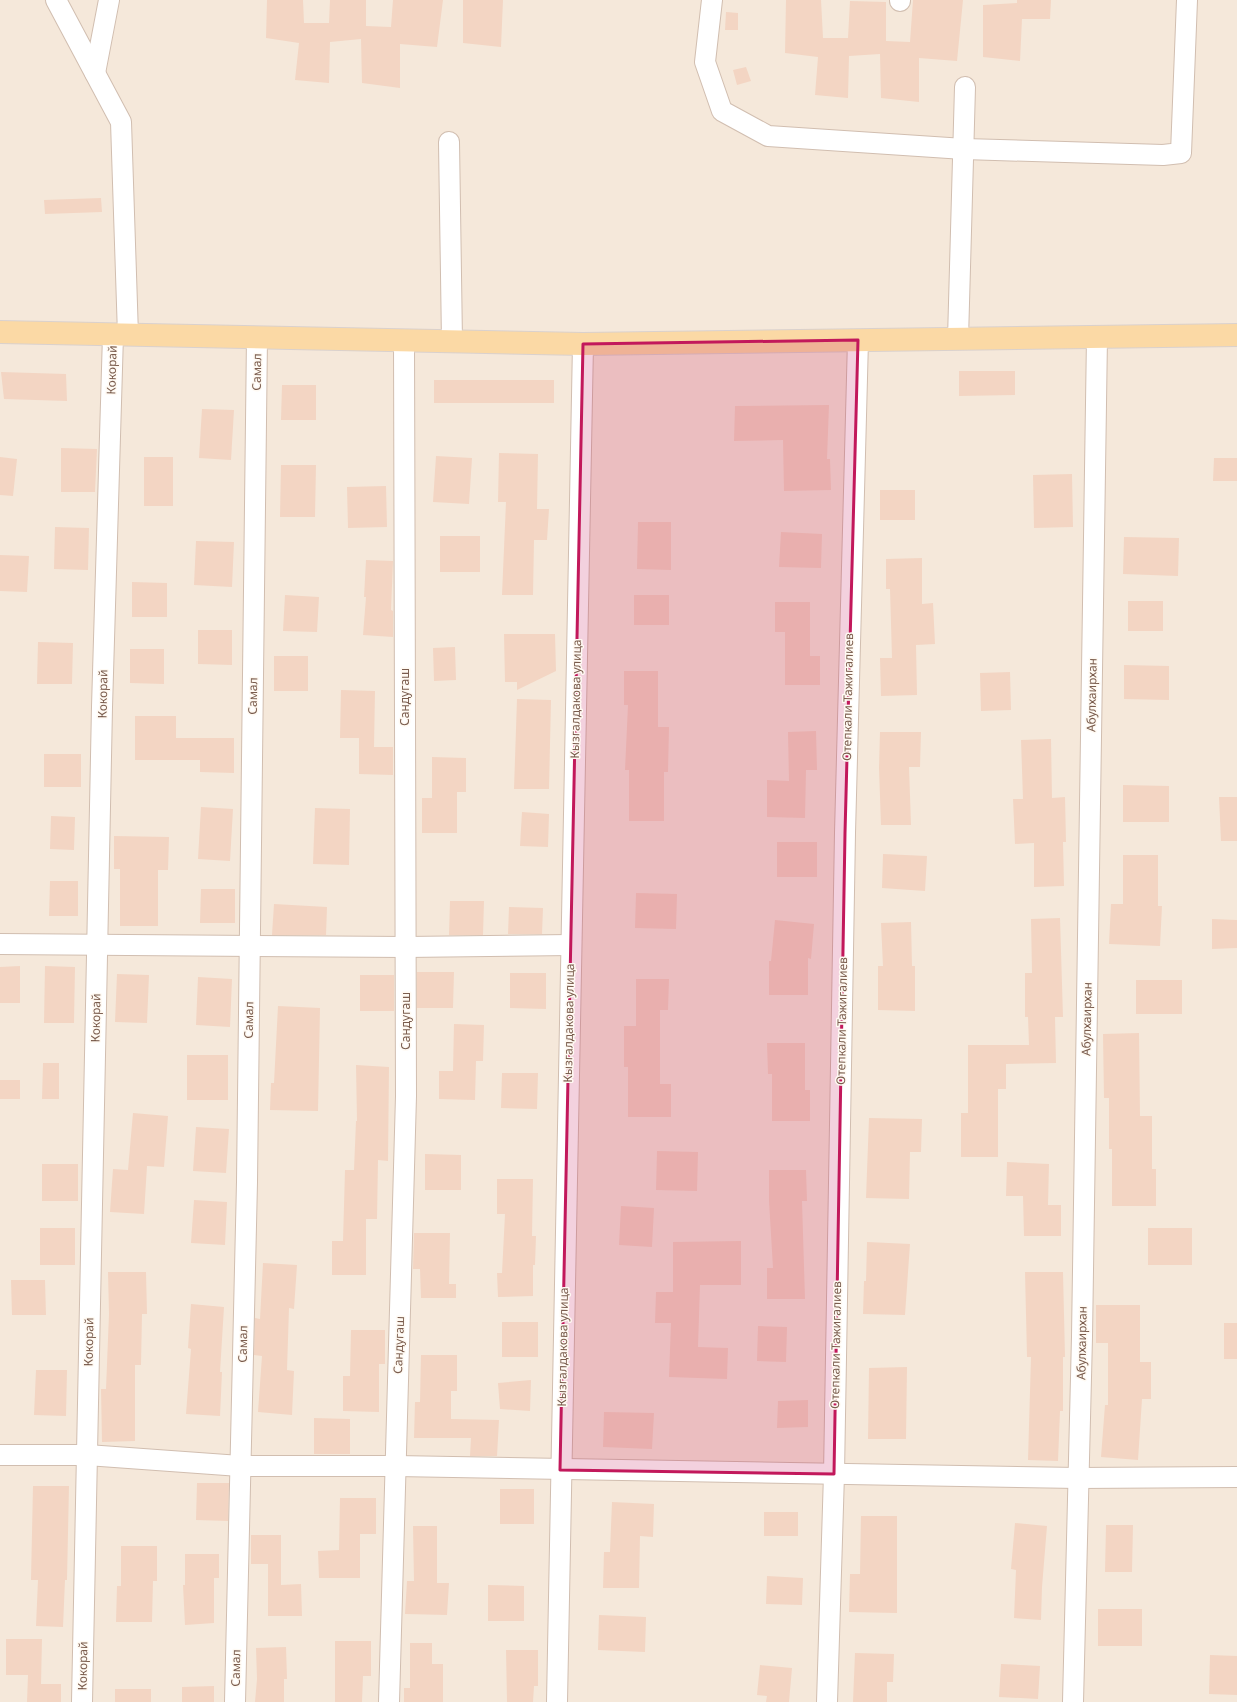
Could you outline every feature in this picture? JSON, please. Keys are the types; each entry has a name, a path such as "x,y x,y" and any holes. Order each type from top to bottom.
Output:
{"main road":[{"path":"0,332 583,344 1237,335"}],"street":[{"name":"Кокорай","path":"56,0 121,122 121,335 98,945 82,1702"},
{"path":"95,73 109,0"},
{"path":"712,0 705,62 722,111 768,136 964,149 1162,155 1181,153 1187,0"},
{"path":"958,339 965,87"},
{"path":"449,142 452,341"},
{"name":"Самал","path":"235,1702 250,945 257,337"},
{"name":"Абулхаирхан","path":"1073,1702 1097,337"},
{"name":"Сандугаш","path":"389,1702 406,1096 404,340"},
{"name":"Отепкали Тажигалиев","path":"827,1702 834,1474 845,832 858,340"},
{"name":"Кызгалдакова улица","path":"557,1702 560,1470 583,344"},
{"path":"0,944 406,947 571,945"},
{"path":"0,1455 87,1455 240,1466 396,1466 1078,1478 1237,1477"}],"highlighted area":[{"path":"858,340 845,833 834,1474 560,1470 583,344"}],"shaded area":[{"path":"0,0 1237,0 1237,1702 0,1702"}],"building":[{"path":"267,0 303,0 304,23 329,23 330,0 366,0 366,26 391,27 393,0 443,0 437,47 400,44 400,88 362,83 361,39 330,42 329,83 295,80 299,43 266,38"},
{"path":"463,0 503,0 501,47 463,43"},
{"path":"786,0 821,0 823,38 848,38 850,1 886,2 886,41 910,42 913,0 963,0 957,61 919,58 919,102 881,98 880,54 849,56 848,98 815,95 818,57 785,53"},
{"path":"1017,0 1051,0 1050,19 1022,19 1020,61 983,57 983,5 1017,3"},
{"path":"726,12 738,13 738,30 725,30"},
{"path":"746,67 751,81 737,85 733,70"},
{"path":"101,198 102,212 45,214 44,200"},
{"path":"959,371 1015,371 1015,395 959,396"},
{"path":"1,372 66,374 67,401 4,399"},
{"path":"434,380 554,380 554,403 434,403"},
{"path":"282,385 316,385 316,420 281,420"},
{"path":"829,405 827,459 830,459 831,490 784,491 783,440 734,441 735,406"},
{"path":"202,409 234,410 231,460 199,458"},
{"path":"61,448 97,449 95,492 61,492"},
{"path":"499,453 538,454 537,509 549,509 547,540 534,540 533,595 502,595 506,502 498,502"},
{"path":"436,456 472,458 469,504 433,502"},
{"path":"0,457 17,459 13,496 0,495"},
{"path":"144,457 173,457 173,506 144,506"},
{"path":"1214,458 1237,458 1237,481 1213,481"},
{"path":"281,465 316,465 315,517 280,517"},
{"path":"1072,474 1073,527 1034,528 1033,475"},
{"path":"386,486 387,527 348,528 347,487"},
{"path":"880,490 915,490 915,520 880,520"},
{"path":"638,522 671,522 671,570 637,569"},
{"path":"55,527 89,528 88,570 54,569"},
{"path":"781,532 822,534 821,568 779,567"},
{"path":"440,536 480,536 480,572 440,572"},
{"path":"1124,537 1179,538 1178,576 1123,574"},
{"path":"196,541 234,542 232,587 194,585"},
{"path":"0,555 29,556 27,592 0,591"},
{"path":"922,558 922,604 933,603 935,644 916,645 917,695 881,696 880,658 892,658 890,589 886,589 886,559"},
{"path":"366,560 393,561 391,610 393,611 393,637 363,635 366,597 364,597"},
{"path":"132,582 167,583 167,617 132,617"},
{"path":"285,595 319,597 317,632 283,631"},
{"path":"634,595 669,595 669,625 634,625"},
{"path":"1128,601 1163,601 1163,631 1128,631"},
{"path":"775,602 810,602 810,656 820,656 820,685 785,685 785,632 775,632"},
{"path":"198,630 232,630 232,665 198,664"},
{"path":"504,634 555,634 556,671 517,690 517,682 505,682"},
{"path":"38,642 73,643 72,684 37,684"},
{"path":"455,647 456,680 434,681 433,648"},
{"path":"130,649 164,649 164,684 130,683"},
{"path":"274,656 308,656 308,691 274,691"},
{"path":"1124,665 1169,666 1169,700 1124,699"},
{"path":"624,671 658,671 658,727 669,727 668,772 664,772 664,821 629,821 629,770 625,770 628,705 624,705"},
{"path":"1010,672 1011,710 981,711 980,673"},
{"path":"341,690 375,691 374,747 393,747 393,775 359,774 359,738 340,738"},
{"path":"517,699 551,700 549,789 514,789"},
{"path":"135,716 176,716 176,738 234,738 234,773 200,772 200,760 135,760"},
{"path":"816,731 817,770 806,770 805,818 767,817 767,780 789,781 788,732"},
{"path":"880,732 921,732 920,767 909,767 911,825 881,825 879,768"},
{"path":"1051,739 1052,798 1065,797 1066,842 1063,842 1064,886 1034,887 1034,843 1015,844 1013,799 1023,799 1021,740"},
{"path":"44,754 81,754 81,787 44,787"},
{"path":"432,757 466,758 466,792 457,792 457,833 422,833 422,798 432,798"},
{"path":"1123,785 1169,786 1169,822 1123,822"},
{"path":"1219,797 1237,797 1237,841 1221,841"},
{"path":"201,807 233,809 230,861 198,859"},
{"path":"315,808 350,809 349,865 313,864"},
{"path":"522,812 549,814 548,847 520,846"},
{"path":"51,816 75,817 74,850 50,849"},
{"path":"114,836 169,837 168,870 158,870 158,926 120,926 120,869 114,869"},
{"path":"777,842 817,842 817,877 777,877"},
{"path":"883,854 927,856 925,891 882,888"},
{"path":"1123,855 1158,855 1158,906 1162,906 1160,946 1109,944 1111,904 1123,904"},
{"path":"50,881 78,881 78,916 49,916"},
{"path":"201,889 235,889 235,923 200,923"},
{"path":"636,893 677,894 676,929 635,928"},
{"path":"450,901 484,901 483,935 449,935"},
{"path":"274,904 327,907 326,935 272,935"},
{"path":"509,907 543,908 542,934 508,934"},
{"path":"1060,918 1063,1017 1055,1017 1056,1063 1006,1064 1006,1089 998,1089 998,1157 961,1157 961,1113 968,1113 968,1045 1029,1045 1028,1017 1025,1017 1025,973 1032,973 1031,919"},
{"path":"1212,919 1237,920 1237,948 1212,949"},
{"path":"775,920 814,924 811,959 808,958 808,995 769,995 769,961 771,961"},
{"path":"911,922 912,966 915,966 915,1011 878,1010 878,966 883,966 881,923"},
{"path":"20,966 20,1003 0,1003 0,967"},
{"path":"45,966 75,967 74,1023 44,1023"},
{"path":"417,972 454,972 453,1008 417,1008"},
{"path":"510,973 546,973 546,1009 510,1008"},
{"path":"117,974 149,975 147,1023 115,1022"},
{"path":"360,975 394,975 394,1011 360,1011"},
{"path":"198,977 232,979 230,1027 196,1025"},
{"path":"636,979 669,979 668,1010 660,1010 660,1084 671,1084 671,1117 628,1117 628,1067 624,1067 624,1026 636,1026"},
{"path":"1136,980 1182,980 1182,1014 1136,1014"},
{"path":"278,1006 320,1008 318,1111 270,1110 271,1083 274,1083"},
{"path":"454,1024 484,1025 483,1061 476,1061 475,1100 439,1099 439,1071 453,1071"},
{"path":"1139,1033 1140,1116 1152,1116 1152,1169 1156,1169 1156,1206 1112,1206 1112,1149 1109,1149 1109,1098 1104,1098 1103,1034"},
{"path":"767,1043 805,1043 805,1090 810,1090 810,1121 772,1121 772,1074 768,1074"},
{"path":"187,1055 228,1055 228,1100 187,1100"},
{"path":"43,1063 59,1063 59,1099 42,1099"},
{"path":"356,1065 389,1067 388,1161 378,1160 377,1219 366,1219 366,1275 332,1275 332,1241 343,1241 345,1170 354,1170 357,1121"},
{"path":"502,1073 538,1073 537,1109 501,1108"},
{"path":"0,1080 20,1080 20,1099 0,1099"},
{"path":"133,1113 168,1116 164,1167 147,1166 144,1214 110,1212 113,1169 128,1170"},
{"path":"869,1118 922,1119 921,1152 910,1152 909,1199 866,1198"},
{"path":"196,1127 229,1129 226,1173 193,1171"},
{"path":"657,1151 698,1152 697,1191 656,1190"},
{"path":"425,1154 461,1155 461,1190 425,1190"},
{"path":"1007,1162 1049,1164 1048,1205 1061,1205 1061,1236 1024,1236 1023,1196 1006,1196"},
{"path":"42,1164 78,1164 78,1201 42,1201"},
{"path":"769,1170 806,1170 807,1201 802,1201 805,1299 767,1299 767,1268 773,1268 769,1201"},
{"path":"497,1179 533,1179 532,1236 536,1236 535,1265 533,1265 533,1296 498,1297 497,1273 502,1273 505,1214 497,1214"},
{"path":"194,1200 227,1202 225,1245 191,1243"},
{"path":"621,1206 654,1208 652,1247 619,1245"},
{"path":"40,1228 75,1228 75,1265 40,1265"},
{"path":"1148,1228 1192,1228 1192,1265 1148,1265"},
{"path":"414,1233 450,1233 449,1284 456,1284 456,1298 421,1298 420,1269 413,1269"},
{"path":"741,1241 741,1285 700,1285 698,1347 728,1348 727,1379 669,1377 671,1323 655,1323 656,1292 673,1292 673,1242"},
{"path":"867,1242 910,1244 905,1315 863,1314"},
{"path":"263,1263 297,1265 294,1309 289,1308 287,1370 294,1371 292,1415 258,1412 262,1356 254,1355 255,1318 260,1319"},
{"path":"108,1272 146,1272 147,1314 142,1314 141,1365 135,1365 135,1441 102,1442 101,1389 106,1389 109,1314"},
{"path":"1025,1272 1063,1272 1065,1357 1063,1357 1063,1411 1060,1411 1058,1461 1028,1460 1031,1357 1027,1357"},
{"path":"11,1280 45,1280 46,1315 12,1315"},
{"path":"191,1304 224,1307 220,1372 222,1372 220,1416 186,1414 191,1349 188,1348"},
{"path":"1096,1305 1140,1305 1140,1362 1151,1362 1151,1399 1142,1399 1138,1460 1101,1457 1105,1405 1108,1405 1108,1343 1096,1343"},
{"path":"502,1322 538,1322 538,1357 502,1357"},
{"path":"1224,1323 1237,1323 1237,1359 1224,1359"},
{"path":"758,1326 787,1327 786,1362 757,1361"},
{"path":"351,1330 385,1330 385,1364 379,1364 379,1412 343,1411 343,1376 350,1376"},
{"path":"421,1355 457,1355 457,1391 451,1391 451,1419 499,1420 497,1456 470,1456 471,1438 414,1438 415,1402 420,1402"},
{"path":"907,1367 906,1439 868,1439 869,1368"},
{"path":"36,1370 67,1370 66,1416 34,1415"},
{"path":"531,1380 530,1411 500,1409 498,1383"},
{"path":"808,1400 808,1427 777,1428 778,1401"},
{"path":"604,1412 654,1413 652,1449 603,1447"},
{"path":"314,1418 350,1419 350,1454 314,1454"},
{"path":"197,1483 229,1483 228,1521 196,1520"},
{"path":"33,1486 69,1486 67,1580 65,1580 63,1627 36,1626 38,1580 31,1580"},
{"path":"500,1489 534,1489 534,1524 500,1524"},
{"path":"340,1498 376,1498 376,1534 360,1534 360,1578 319,1578 318,1551 339,1550"},
{"path":"612,1502 654,1504 653,1537 640,1536 639,1588 603,1588 604,1552 610,1552"},
{"path":"764,1512 798,1512 798,1536 764,1536"},
{"path":"861,1516 897,1516 897,1613 849,1612 850,1574 860,1574"},
{"path":"1015,1523 1047,1526 1041,1620 1014,1618 1016,1570 1011,1569"},
{"path":"1106,1525 1133,1525 1132,1572 1105,1572"},
{"path":"413,1526 437,1526 437,1583 449,1583 447,1615 405,1614 407,1581 414,1581"},
{"path":"251,1535 281,1535 281,1585 301,1584 302,1616 268,1616 268,1564 251,1564"},
{"path":"121,1546 157,1546 157,1581 153,1581 152,1622 116,1622 117,1586 121,1586"},
{"path":"185,1554 219,1554 219,1578 214,1578 214,1623 185,1625 183,1585 185,1585"},
{"path":"767,1576 803,1578 802,1605 766,1604"},
{"path":"488,1585 524,1586 524,1621 488,1621"},
{"path":"1098,1609 1142,1609 1142,1646 1098,1646"},
{"path":"599,1615 646,1617 645,1652 598,1650"},
{"path":"6,1639 42,1639 41,1684 61,1684 61,1702 27,1702 28,1675 6,1675"},
{"path":"335,1641 371,1641 371,1676 363,1676 362,1702 335,1702"},
{"path":"410,1643 432,1643 432,1664 443,1664 443,1702 404,1702 404,1688 410,1688"},
{"path":"286,1647 287,1679 284,1679 284,1702 255,1702 257,1679 256,1648"},
{"path":"506,1650 538,1650 538,1686 534,1686 533,1702 507,1702"},
{"path":"855,1653 894,1654 893,1682 887,1682 887,1702 853,1702"},
{"path":"1210,1655 1237,1656 1237,1695 1209,1694"},
{"path":"1001,1664 1040,1666 1038,1699 999,1697"},
{"path":"760,1665 792,1668 789,1702 766,1702 767,1696 757,1695"},
{"path":"214,1686 214,1702 182,1702 182,1687"},
{"path":"115,1689 151,1689 151,1702 115,1702"}]}
